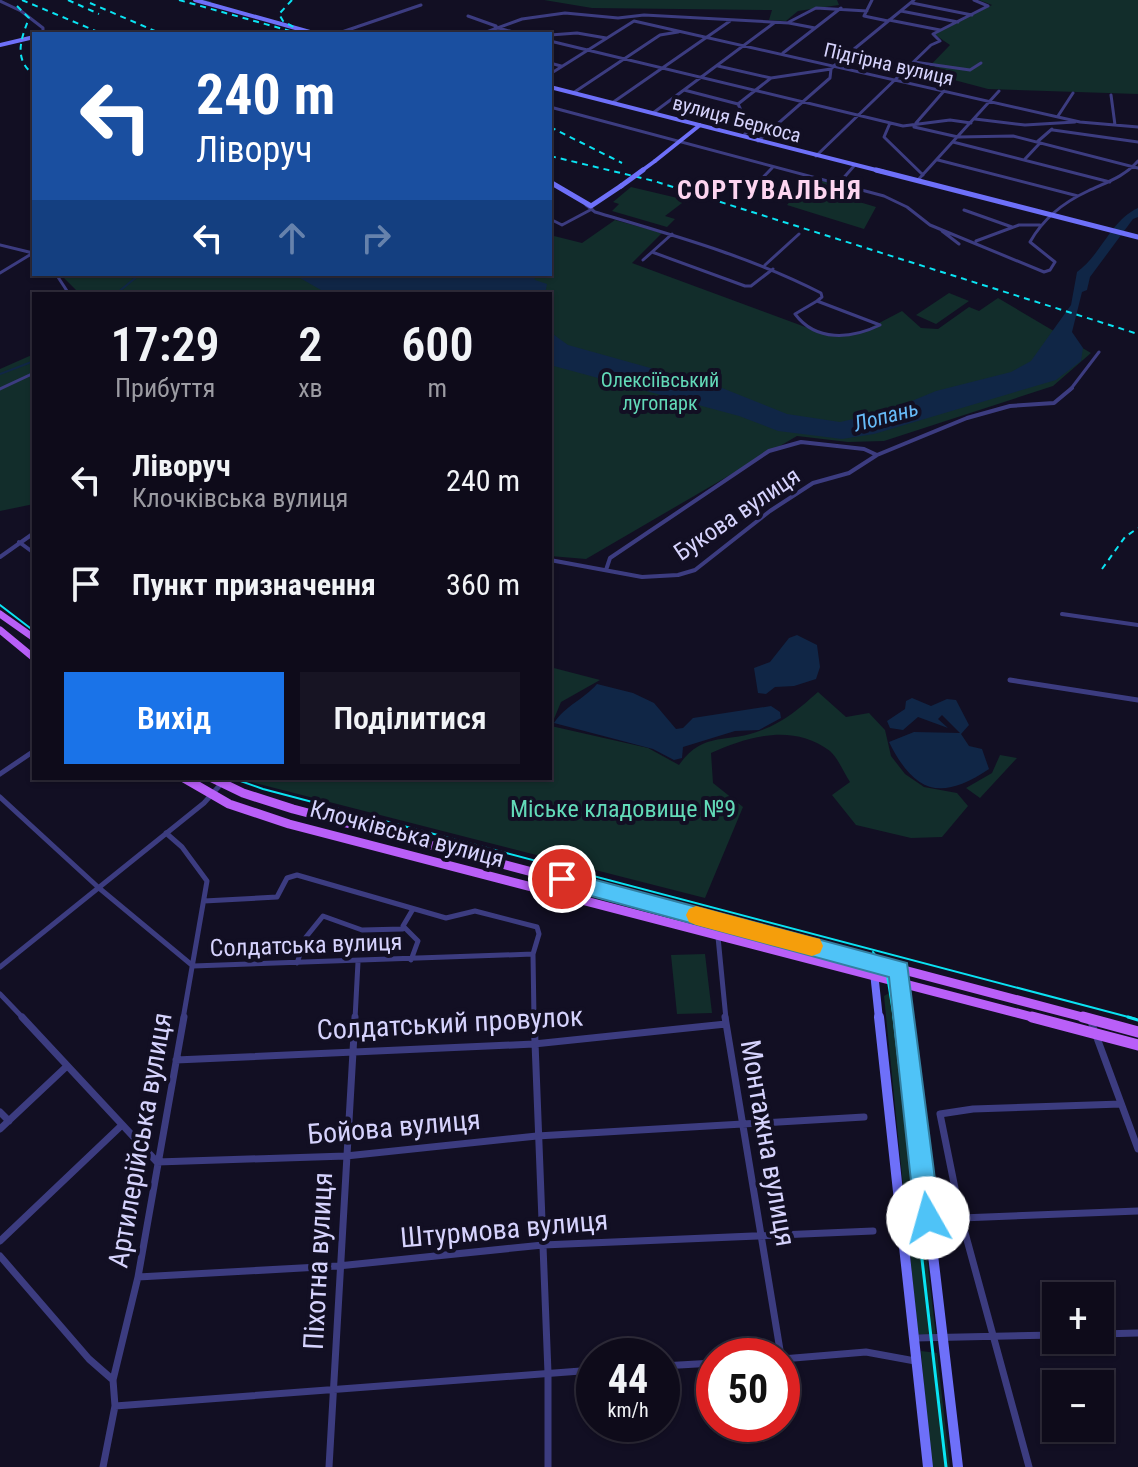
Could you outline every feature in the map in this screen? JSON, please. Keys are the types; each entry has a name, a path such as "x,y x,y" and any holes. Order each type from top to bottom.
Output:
{"main road":[{"path":"1,617 32,637"},
{"path":"0,630 32,656"},
{"name":"Клочківська вулиця","path":"187,780 248,812 289,824 1138,1045"},
{"name":"Клочківська вулиця","path":"215,780 293,809 1138,1032"}],"street":[{"path":"195,0 310,32"},
{"path":"872,0 864,16 941,30"},
{"path":"816,156 856,114 940,41 933,34 988,6 974,0"},
{"path":"0,1 26,14 43,28 43,32"},
{"path":"718,66 771,78 833,68 912,1 972,15"},
{"path":"342,32 421,5"},
{"path":"789,23 801,12 832,6 867,11"},
{"path":"782,54 842,7"},
{"path":"900,11 958,22"},
{"path":"485,32 528,17 568,13 634,21"},
{"path":"552,73 644,15 789,23 815,28"},
{"path":"468,16 513,32"},
{"path":"612,103 731,20"},
{"name":"Підгірна вулиця","path":"634,21 1080,122 1138,127"},
{"path":"653,113 774,22"},
{"path":"573,93 660,35 679,32"},
{"path":"552,35 577,33 607,38"},
{"path":"0,45 32,37"},
{"path":"552,42 890,123 915,125 958,137 1013,136 1136,167"},
{"path":"913,62 970,70 981,63"},
{"path":"552,64 562,66"},
{"path":"758,141 830,78 833,68"},
{"path":"738,104 771,78"},
{"name":"вулиця Беркоса","path":"552,88 1138,236"},
{"path":"684,90 738,104 750,129 743,136"},
{"path":"915,125 944,91"},
{"path":"917,181 999,91"},
{"path":"1058,116 1073,93"},
{"path":"1111,95 1115,125"},
{"path":"552,108 772,168 840,182 893,199 959,244"},
{"path":"915,125 950,120 973,121 1138,142"},
{"path":"1024,160 1052,129 1080,122"},
{"path":"890,123 884,137 923,175"},
{"path":"552,220 562,225 621,186 700,125"},
{"path":"1093,142 1098,136"},
{"path":"953,142 1111,182"},
{"path":"938,160 1079,197"},
{"path":"975,242 1012,228 1040,225 1079,197 1124,177 1136,167 1138,161"},
{"path":"840,182 854,166"},
{"path":"746,195 772,168"},
{"path":"552,183 590,207 765,265 821,293 822,297 795,314 809,328 848,336 865,334 880,325 817,301"},
{"path":"964,210 1012,228"},
{"path":"935,227 975,242 1014,262 1040,271 1050,270 1055,262 1053,259 1030,242 1041,229 1040,225"},
{"path":"643,260 672,234"},
{"path":"765,265 799,234"},
{"path":"0,245 32,251"},
{"path":"0,273 32,251"},
{"path":"652,252 745,286 751,286 773,269"},
{"name":"Букова вулиця","path":"552,560 636,576 673,577 695,570 798,491 849,473 877,455 981,414 1026,404 1054,403 1071,389 1099,352"},
{"path":"0,389 32,374"},
{"path":"606,570 610,558 769,451 801,442 864,449 877,455"},
{"path":"0,557 32,534"},
{"path":"19,542 32,552"},
{"path":"1062,614 1138,625"},
{"path":"1010,680 1138,700"},
{"path":"0,774 32,752"},
{"path":"0,967 166,833 221,784"},
{"name":"Солдатська вулиця","path":"0,797 99,888 193,966 533,954"},
{"name":"Артилерійська вулиця","path":"103,1467 115,1406 113,1380 138,1277 207,881 182,847 166,833"},
{"path":"204,901 277,897 287,878 297,875 446,918 475,911 532,924 539,934 533,954 534,1044 548,1373 548,1467"},
{"path":"403,929 413,909"},
{"path":"297,963 301,945 316,921 323,916 362,930 403,929 418,941 411,960"},
{"name":"Монтажна вулиця","path":"718,937 726,1024 745,1123 778,1338"},
{"name":"Піхотна вулиця","path":"329,1467 338,1266 358,962"},
{"path":"873,963 928,1467"},
{"path":"899,970 958,1467"},
{"path":"0,994 157,1162"},
{"path":"1090,1019 1138,1149"},
{"name":"Солдатський провулок","path":"176,1060 534,1044 726,1024"},
{"path":"0,1129 67,1066"},
{"path":"1029,1467 961,1218 940,1114 973,1109 1121,1104"},
{"path":"0,1112 9,1121"},
{"name":"Бойова вулиця","path":"157,1162 346,1156 537,1136 864,1117"},
{"path":"0,1241 122,1125"},
{"path":"961,1218 1138,1211"},
{"name":"Штурмова вулиця","path":"138,1277 338,1266 543,1245 762,1233 873,1231"},
{"path":"0,1256 89,1359 113,1380"},
{"path":"1114,1334 1138,1333"},
{"path":"914,1338 1042,1335"},
{"path":"800,1357 860,1352 894,1354 915,1362"},
{"path":"115,1406 576,1371"}],"green space":[{"path":"544,0 837,0 839,5 798,11 786,21 769,20 772,10 592,8"},
{"path":"979,0 1138,0 1138,94 988,89 924,72 950,45 934,34 992,5"},
{"path":"809,178 856,189 846,198 876,207 864,229 787,205"},
{"path":"631,187 686,200 665,216 675,219 667,227 612,211 619,204 613,202"},
{"name":"Олексіївський лугопарк","path":"615,220 662,233 632,263 827,335 860,333 902,311 921,328 938,329 969,307 979,311 998,298 1091,353 1053,386 884,441 848,442 797,436 586,559 552,556 552,292 78,292 62,276 552,276 552,236 582,243"},
{"path":"949,293 969,301 936,324 916,315"},
{"path":"32,355 32,504 0,511 0,369"},
{"name":"Міське кладовище №9","path":"552,668 600,680 561,702 552,724"},
{"name":"Міське кладовище №9","path":"818,692 846,717 869,713 885,730 891,756 905,774 924,787 957,793 968,806 942,837 911,838 856,825 832,795 850,782 830,751 816,742 786,735 740,742 711,753 713,783 743,807 705,898 247,781 552,780 552,726 648,748 679,765 688,754 707,742 750,734 778,723"},
{"path":"1000,755 1017,758 980,798 966,788 992,773"},
{"path":"705,954 712,1013 677,1014 671,955"},
{"path":"889,993 896,996 897,1007 894,1008 898,1046 902,1047 936,1336 918,1334 884,996"},
{"path":"921,1351 937,1353 950,1467 931,1467"}],"water":[{"name":"Лопань","path":"1138,208 1138,217 1133,219 1090,277 1087,290 1082,292 1072,332 1083,348 1081,361 1056,380 874,434 842,439 778,431 739,416 552,366 552,333 568,345 722,388 787,414 840,422 885,412 936,391 1011,372 1031,361 1071,305 1077,272 1129,213"},
{"path":"296,276 534,276 535,280 547,284 545,292 324,292"},
{"path":"797,635 817,645 820,667 816,679 794,686 775,687 766,694 758,693 754,668 770,662 789,638"},
{"path":"597,684 633,693 654,703 676,729 683,728 693,718 771,706 780,712 781,718 759,730 735,731 683,747 682,758 674,760 653,749 554,723"},
{"path":"912,698 931,706 947,699 956,700 969,725 961,734 969,746 982,749 989,769 957,786 943,788 919,782 909,773 889,742 914,732 960,733 942,715 938,719 948,728 918,717 903,730 890,728 887,721 905,709 906,701"}],"waterway":[{"path":"202,0 210,2"},
{"path":"118,292 138,276"},
{"path":"0,374 32,362"}],"tram line":[{"path":"0,605 32,629"},
{"path":"238,780 1136,1019"},
{"path":"873,952 886,969 894,1019"},
{"path":"894,1017 946,1467"},
{"path":"1128,1017 1138,1020"}],"railway":[{"path":"22,0 98,32"},
{"path":"68,0 99,14"},
{"path":"179,0 294,32"},
{"path":"292,0 279,14 283,21 297,29"},
{"path":"90,3 157,32"},
{"path":"17,6 29,18 21,55 32,73"},
{"path":"552,128 622,163"},
{"path":"552,156 654,181 1138,334"},
{"path":"1102,569 1125,537 1138,528"}],"slow traffic":[{"path":"696,915 812,946"}],"district":[{"name":"СОРТУВАЛЬНЯ","path":"770,190"}],"route":[{"path":"562,879 899,970 928,1218"}]}
